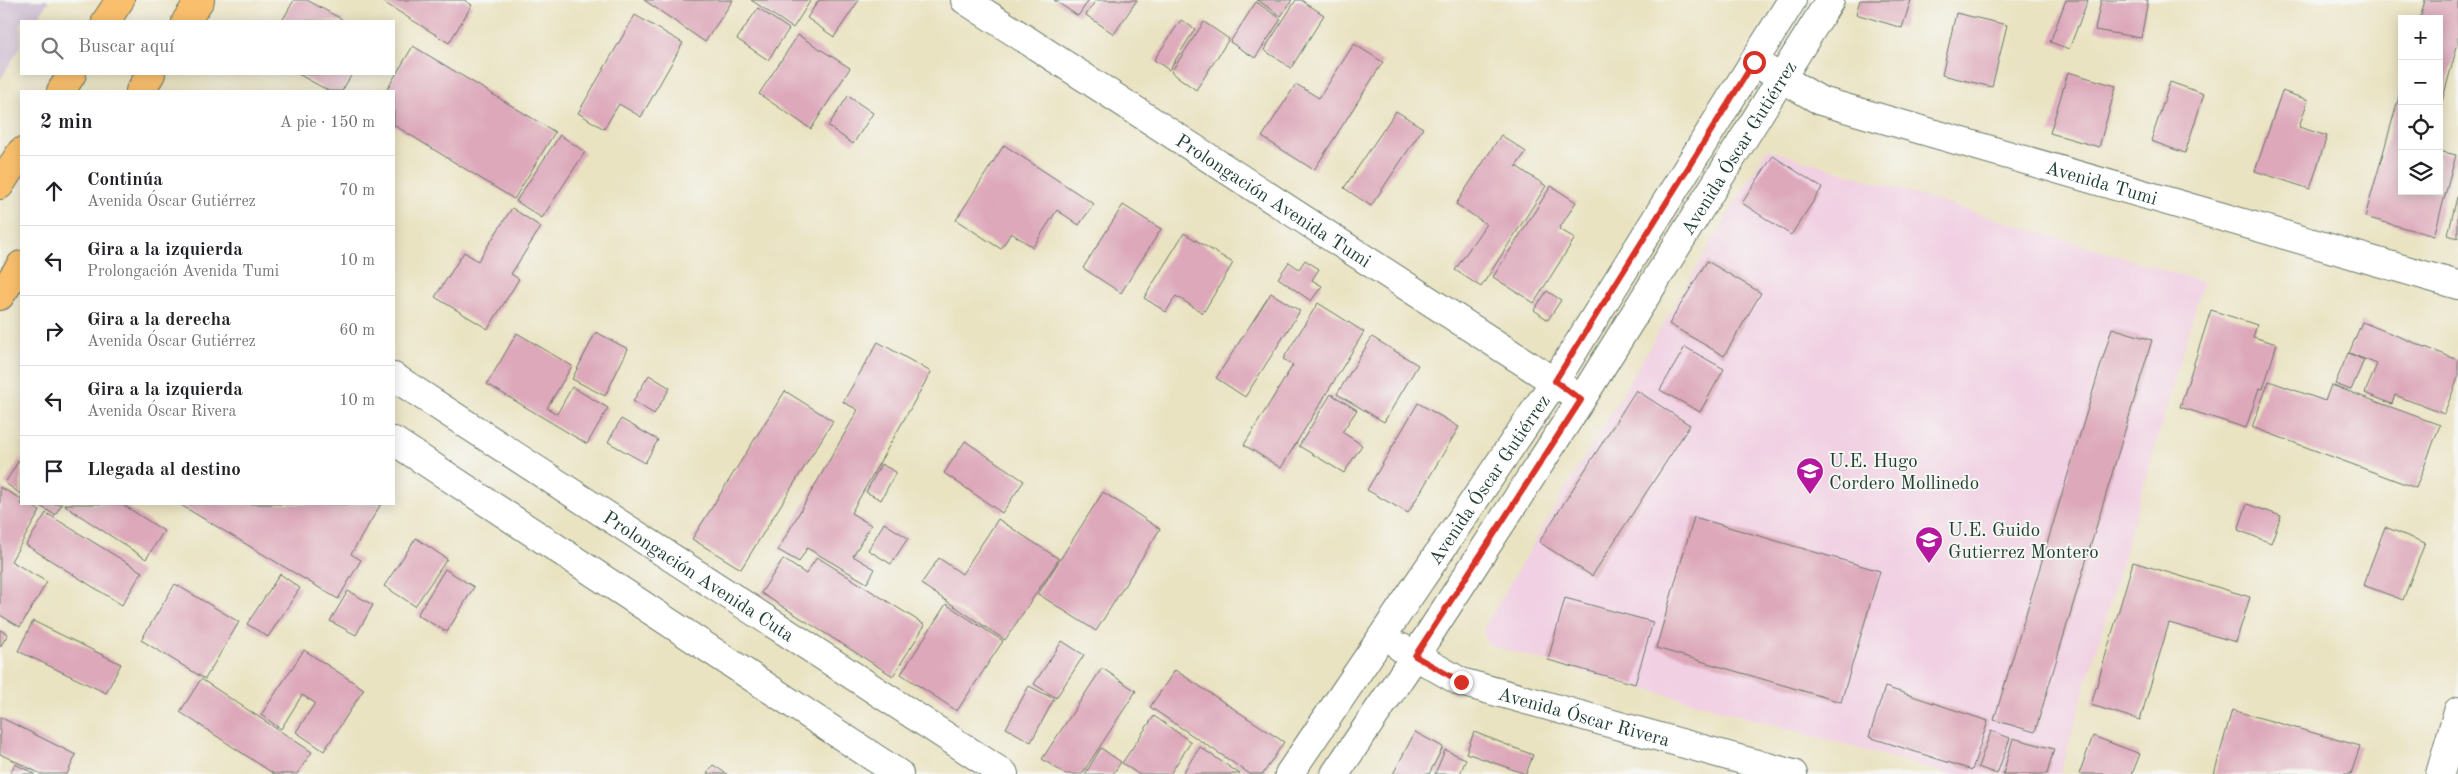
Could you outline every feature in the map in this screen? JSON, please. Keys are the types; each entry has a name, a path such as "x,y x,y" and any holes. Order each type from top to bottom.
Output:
{"main road":[{"path":"107,20 120,0"},
{"path":"187,20 200,0"},
{"path":"62,90 71,75"},
{"path":"141,90 150,75"},
{"path":"0,185 20,154"},
{"path":"0,296 20,266"}],"street":[{"name":"Prolongación Avenida Tumi","path":"965,0 1555,381 1581,400"},
{"name":"Avenida Óscar Gutiérrez","path":"1289,774 1555,381 1792,0"},
{"name":"Avenida Óscar Gutiérrez","path":"1335,774 1415,656 1581,400 1830,0"},
{"name":"Avenida Tumi","path":"1754,62 1821,101 2458,285"},
{"name":"Prolongación Avenida Cuta","path":"395,378 1004,774"},
{"path":"395,442 899,774"},
{"name":"Avenida Óscar Rivera","path":"1382,635 1461,682 1764,770 1793,774"},
{"path":"2440,774 2458,711"}],"shaded area":[{"path":"0,0 49,0 37,20 20,20 20,48 0,80"},
{"path":"1767,149 2203,282 2060,774 1949,774 1489,645 1483,629"}],"building":[{"path":"294,0 307,0 343,20 283,20"},
{"path":"380,0 464,0 472,5 449,43"},
{"path":"644,0 733,0 705,42"},
{"path":"751,0 811,0 793,28"},
{"path":"819,0 859,0 834,37 807,18"},
{"path":"1054,0 1089,0 1078,16"},
{"path":"1096,0 1137,0 1114,34 1086,15"},
{"path":"1257,0 1292,0 1281,16"},
{"path":"1296,0 1301,0 1324,15 1291,68 1264,50"},
{"path":"1860,0 1911,0 1902,28 1856,14"},
{"path":"2066,0 2088,0 2069,49 2050,42"},
{"path":"2101,0 2148,0 2141,38 2095,30"},
{"path":"2425,0 2458,0 2458,43 2443,98 2443,15 2421,15"},
{"path":"1256,2 1281,19 1255,58 1230,42"},
{"path":"758,8 789,29 768,60 737,39"},
{"path":"1956,13 2007,25 1992,87 1942,75"},
{"path":"635,15 683,43 641,117 619,104 604,129 578,113"},
{"path":"1181,20 1195,29 1169,70 1154,60"},
{"path":"1204,22 1229,39 1196,90 1171,72"},
{"path":"798,35 850,68 811,129 759,94"},
{"path":"1354,44 1383,62 1314,170 1262,137 1296,84 1319,98"},
{"path":"413,46 555,132 514,199 395,126 395,90 387,90"},
{"path":"2068,72 2116,86 2099,147 2050,133"},
{"path":"300,75 351,75 343,90 327,90"},
{"path":"2170,82 2204,94 2185,153 2151,141"},
{"path":"2282,91 2308,100 2299,127 2327,136 2310,189 2255,171"},
{"path":"848,96 873,113 853,144 828,126"},
{"path":"2398,100 2398,195 2443,195 2443,152 2456,155 2434,236 2365,217"},
{"path":"1396,111 1423,128 1371,206 1344,188"},
{"path":"560,135 585,152 542,218 516,201"},
{"path":"1501,135 1526,152 1516,166 1546,186 1481,287 1455,270 1486,224 1456,204"},
{"path":"1004,145 1094,204 1079,225 1057,210 1033,247 1011,233 1001,249 956,220"},
{"path":"1773,156 1822,188 1791,235 1742,203"},
{"path":"1551,186 1576,202 1559,229 1575,238 1534,303 1493,277"},
{"path":"2458,197 2458,238 2448,235"},
{"path":"1123,205 1161,229 1121,293 1083,268"},
{"path":"512,208 541,227 511,274 519,279 488,329 435,297 464,252 478,261"},
{"path":"1184,233 1233,263 1203,313 1176,296 1166,312 1144,298"},
{"path":"1305,260 1319,269 1312,280 1322,286 1311,301 1278,278 1289,262 1299,269"},
{"path":"1707,261 1761,293 1724,356 1669,324"},
{"path":"1547,291 1561,300 1548,320 1534,310"},
{"path":"1271,293 1300,311 1245,397 1216,378"},
{"path":"1318,303 1364,332 1281,468 1244,445 1293,365 1283,359"},
{"path":"2211,310 2257,325 2253,337 2277,344 2263,389 2259,388 2246,428 2180,407"},
{"path":"2362,322 2458,360 2458,378 2444,414 2395,395 2392,404 2365,393 2377,364 2349,353"},
{"path":"2112,328 2152,340 2035,732 1994,720"},
{"path":"596,332 628,349 605,396 572,379"},
{"path":"517,333 572,366 547,408 557,414 572,387 608,408 587,444 487,384"},
{"path":"1372,337 1418,365 1384,422 1337,394"},
{"path":"878,342 931,372 851,513 871,525 853,556 875,569 867,583 807,548 799,562 778,550 858,410 843,402"},
{"path":"1685,347 1724,369 1700,412 1660,390"},
{"path":"2348,353 2364,360 2351,390 2335,384"},
{"path":"649,375 670,388 654,414 633,401"},
{"path":"2269,381 2325,401 2331,385 2440,425 2416,488 2252,427"},
{"path":"1636,390 1690,425 1592,576 1539,542"},
{"path":"785,391 833,421 741,569 692,539"},
{"path":"1331,394 1357,410 1342,432 1362,445 1344,473 1299,446"},
{"path":"1418,403 1459,427 1408,513 1367,490"},
{"path":"621,419 658,440 645,463 608,442"},
{"path":"965,441 1024,481 1002,513 944,473"},
{"path":"20,459 20,493 5,483"},
{"path":"881,464 896,472 881,500 866,492"},
{"path":"0,487 20,498 20,505 30,505 40,511 11,561 47,582 20,627 0,615"},
{"path":"1103,492 1160,529 1096,631 1038,594"},
{"path":"2247,504 2281,516 2271,543 2238,530"},
{"path":"39,505 61,505 55,515"},
{"path":"124,505 164,531 146,559 65,506"},
{"path":"181,505 380,505 351,554 361,560 338,599"},
{"path":"46,513 142,572 122,605 26,545"},
{"path":"1694,517 1880,571 1841,702 1656,648"},
{"path":"998,519 1059,559 1005,640 921,584 939,558 962,574"},
{"path":"884,523 908,538 891,564 868,550"},
{"path":"2385,527 2425,543 2403,600 2363,585"},
{"path":"416,538 447,559 415,606 384,586"},
{"path":"817,557 925,625 893,676 761,593 783,559 806,574"},
{"path":"2133,562 2250,597 2236,642 2169,623 2140,720 2091,705"},
{"path":"445,569 474,587 447,632 417,615"},
{"path":"280,574 300,588 268,637 247,624"},
{"path":"175,584 239,622 205,679 141,640"},
{"path":"348,591 373,605 356,635 330,621"},
{"path":"1565,598 1653,622 1635,684 1548,660"},
{"path":"946,604 1003,641 957,711 901,674"},
{"path":"33,621 121,664 106,693 18,651"},
{"path":"0,630 8,634 0,647"},
{"path":"1062,641 1084,655 1056,698 1034,684"},
{"path":"304,650 364,689 324,751 296,732 315,703 302,695 281,729 261,715"},
{"path":"1102,668 1136,691 1082,774 1065,774 1042,759"},
{"path":"1175,670 1284,742 1263,774 1250,774 1150,707"},
{"path":"201,679 312,752 297,774 274,774 180,712"},
{"path":"1029,686 1054,699 1031,742 1006,728"},
{"path":"1885,687 1988,721 1972,770 1869,737"},
{"path":"2232,710 2360,746 2351,774 2214,774"},
{"path":"1154,716 1191,742 1170,774 1138,774 1122,763"},
{"path":"0,717 76,755 67,774 41,774 0,754"},
{"path":"1991,731 2010,738 1997,774 1978,767"},
{"path":"1415,732 1443,747 1429,774 1393,774"},
{"path":"1474,732 1533,755 1526,774 1466,753"},
{"path":"2093,736 2140,754 2132,774 2079,774"},
{"path":"2013,738 2054,749 2047,774 2003,774"},
{"path":"1200,747 1240,774 1182,774"},
{"path":"1101,748 1121,762 1113,774 1085,774"},
{"path":"1445,750 1466,759 1460,774 1435,774"},
{"path":"15,764 35,774 10,774"},
{"path":"713,765 727,774 707,774"}],"place":[{"name":"U.E. Hugo Cordero Mollinedo","path":"1810,495"},
{"name":"U.E. Guido Gutierrez Montero","path":"1929,564"}],"route":[{"path":"1461,682 1415,656 1581,400 1555,381 1754,62"}]}
